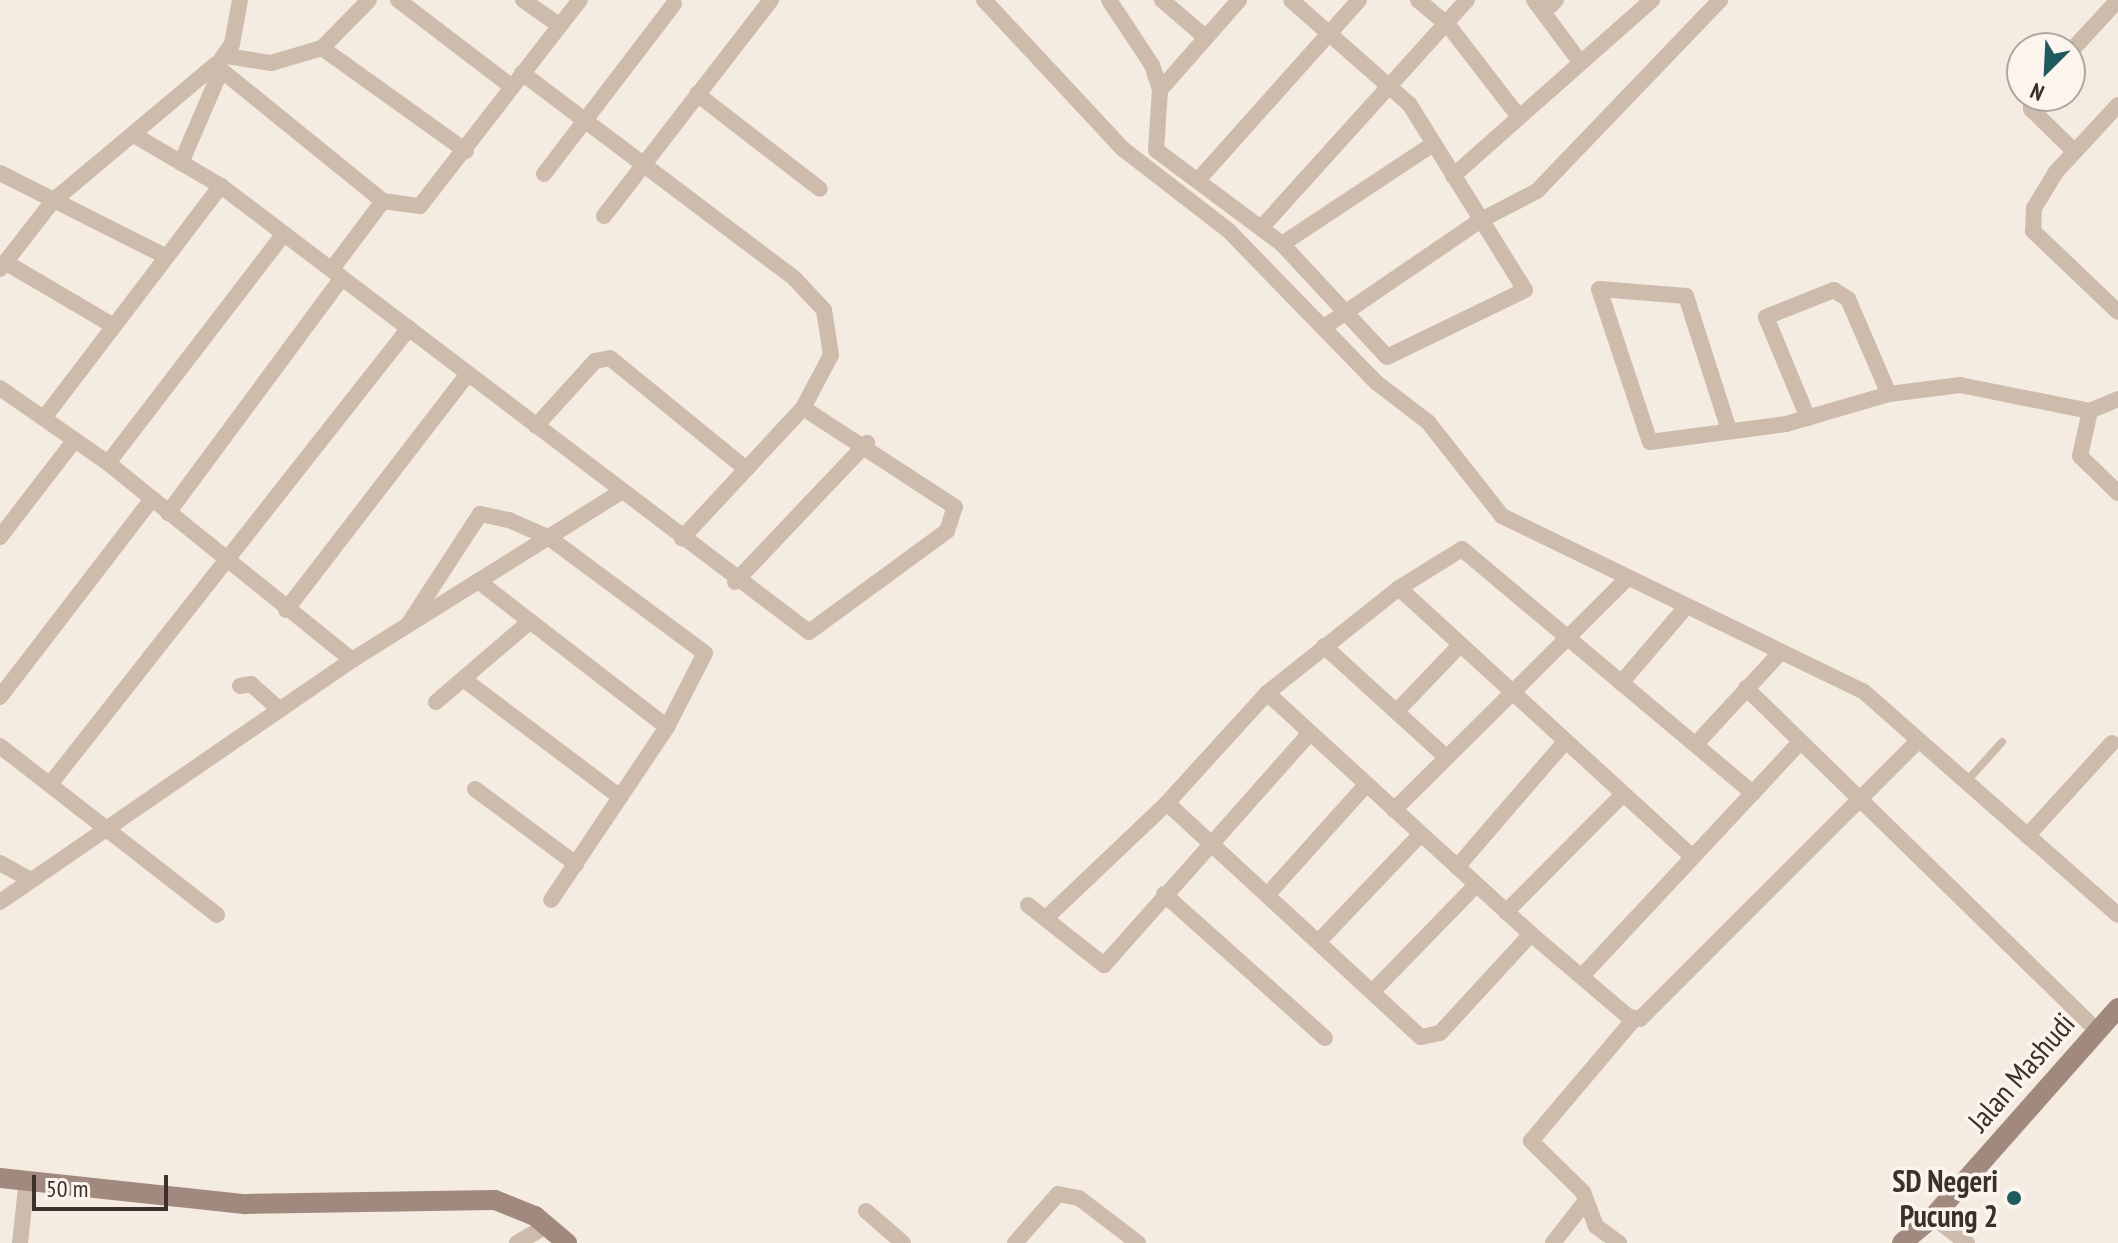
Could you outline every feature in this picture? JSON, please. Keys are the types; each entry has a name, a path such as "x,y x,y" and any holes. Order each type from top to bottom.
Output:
{"street":[{"path":"181,163 221,63 240,0"},
{"path":"112,325 3,265 53,201 221,63 271,63 322,48 369,0"},
{"path":"398,0 511,86"},
{"path":"523,0 556,23"},
{"path":"221,63 383,201 420,206 466,151 556,23 580,0"},
{"path":"604,216 642,162 771,0"},
{"path":"984,0 1123,149 1229,231 1324,327 1446,440 1502,516 1685,608 1863,691 2118,915"},
{"path":"1109,0 1152,65 1160,90 1154,146 1282,244 1393,358 1525,290 1392,85 1291,0"},
{"path":"1162,0 1205,37"},
{"path":"1160,90 1239,0"},
{"path":"1199,179 1359,0"},
{"path":"1418,0 1448,25 1519,117"},
{"path":"1261,228 1448,25 1467,0"},
{"path":"1453,176 1652,0"},
{"path":"1324,327 1344,310 1481,220 1537,191 1720,0"},
{"path":"2086,35 2118,0"},
{"path":"544,174 589,120 674,4"},
{"path":"1545,4 1580,62"},
{"path":"322,48 466,151"},
{"path":"522,73 589,120 824,310 831,355 803,408 682,538"},
{"path":"697,94 820,189"},
{"path":"2118,105 2074,151 2034,208 2033,231 2118,312"},
{"path":"2034,112 2074,151"},
{"path":"134,135 221,186 619,493 682,538 735,582 809,632 947,531 951,499 867,443 803,408"},
{"path":"1282,244 1433,144"},
{"path":"0,173 163,255"},
{"path":"44,418 163,255 221,186"},
{"path":"168,513 336,274 383,201"},
{"path":"108,463 284,234"},
{"path":"1729,430 1686,296 1599,289 1647,441 1729,430 1808,418 1889,394 1984,387 2089,416"},
{"path":"1808,418 1766,317 1834,290 1848,299 1889,394"},
{"path":"51,783 228,562 409,328"},
{"path":"536,426 595,361 610,358 746,469"},
{"path":"286,610 468,374"},
{"path":"1,391 108,463 286,610 352,660"},
{"path":"2118,399 2089,416 2081,439 2080,456 2118,493"},
{"path":"0,537 74,441"},
{"path":"735,582 867,443"},
{"path":"0,902 352,660 619,493"},
{"path":"0,697 151,500"},
{"path":"405,628 480,514 548,537 705,653 667,727 551,900"},
{"path":"1046,918 1167,803 1267,693 1399,588 1466,549 1562,636 1753,793"},
{"path":"1394,810 1562,636 1627,579"},
{"path":"478,581 527,624 667,727"},
{"path":"1399,588 1621,796 1693,857"},
{"path":"1621,683 1685,608"},
{"path":"436,702 466,681 527,624"},
{"path":"1397,711 1460,645"},
{"path":"1324,646 1445,756"},
{"path":"1696,744 1781,652"},
{"path":"466,681 620,797"},
{"path":"240,686 251,684 279,709"},
{"path":"1746,688 1855,800 2097,1030"},
{"path":"1267,693 1506,912 1635,1018"},
{"path":"1028,905 1104,965 1310,733"},
{"path":"1619,1243 1596,1226 1585,1202 1532,1139 1635,1018 1648,1016 1855,800 1918,741"},
{"path":"1582,976 1800,742"},
{"path":"1457,867 1564,743"},
{"path":"2027,836 2112,743"},
{"path":"0,746 217,915"},
{"path":"1269,893 1366,785"},
{"path":"475,789 576,864"},
{"path":"1506,912 1621,796"},
{"path":"1167,803 1269,893 1421,1037 1433,1037 1531,934"},
{"path":"1320,940 1421,834"},
{"path":"0,863 31,880"},
{"path":"1374,990 1476,885"},
{"path":"1164,894 1325,1038"},
{"name":"Jalan Mashudi","path":"1902,1243 1933,1217 2118,1008"},
{"path":"0,1178 245,1204 495,1200 546,1226 567,1243"},
{"path":"20,1243 27,1179"},
{"path":"1015,1243 1058,1194 1079,1198 1138,1243"},
{"path":"1553,1243 1585,1202"},
{"path":"866,1211 903,1243"},
{"path":"1933,1217 1967,1243"},
{"path":"517,1243 546,1226"}],"lane":[{"path":"1965,783 2002,742"}],"place":[{"name":"SD Negeri Pucung 2","path":"2014,1198"}]}
